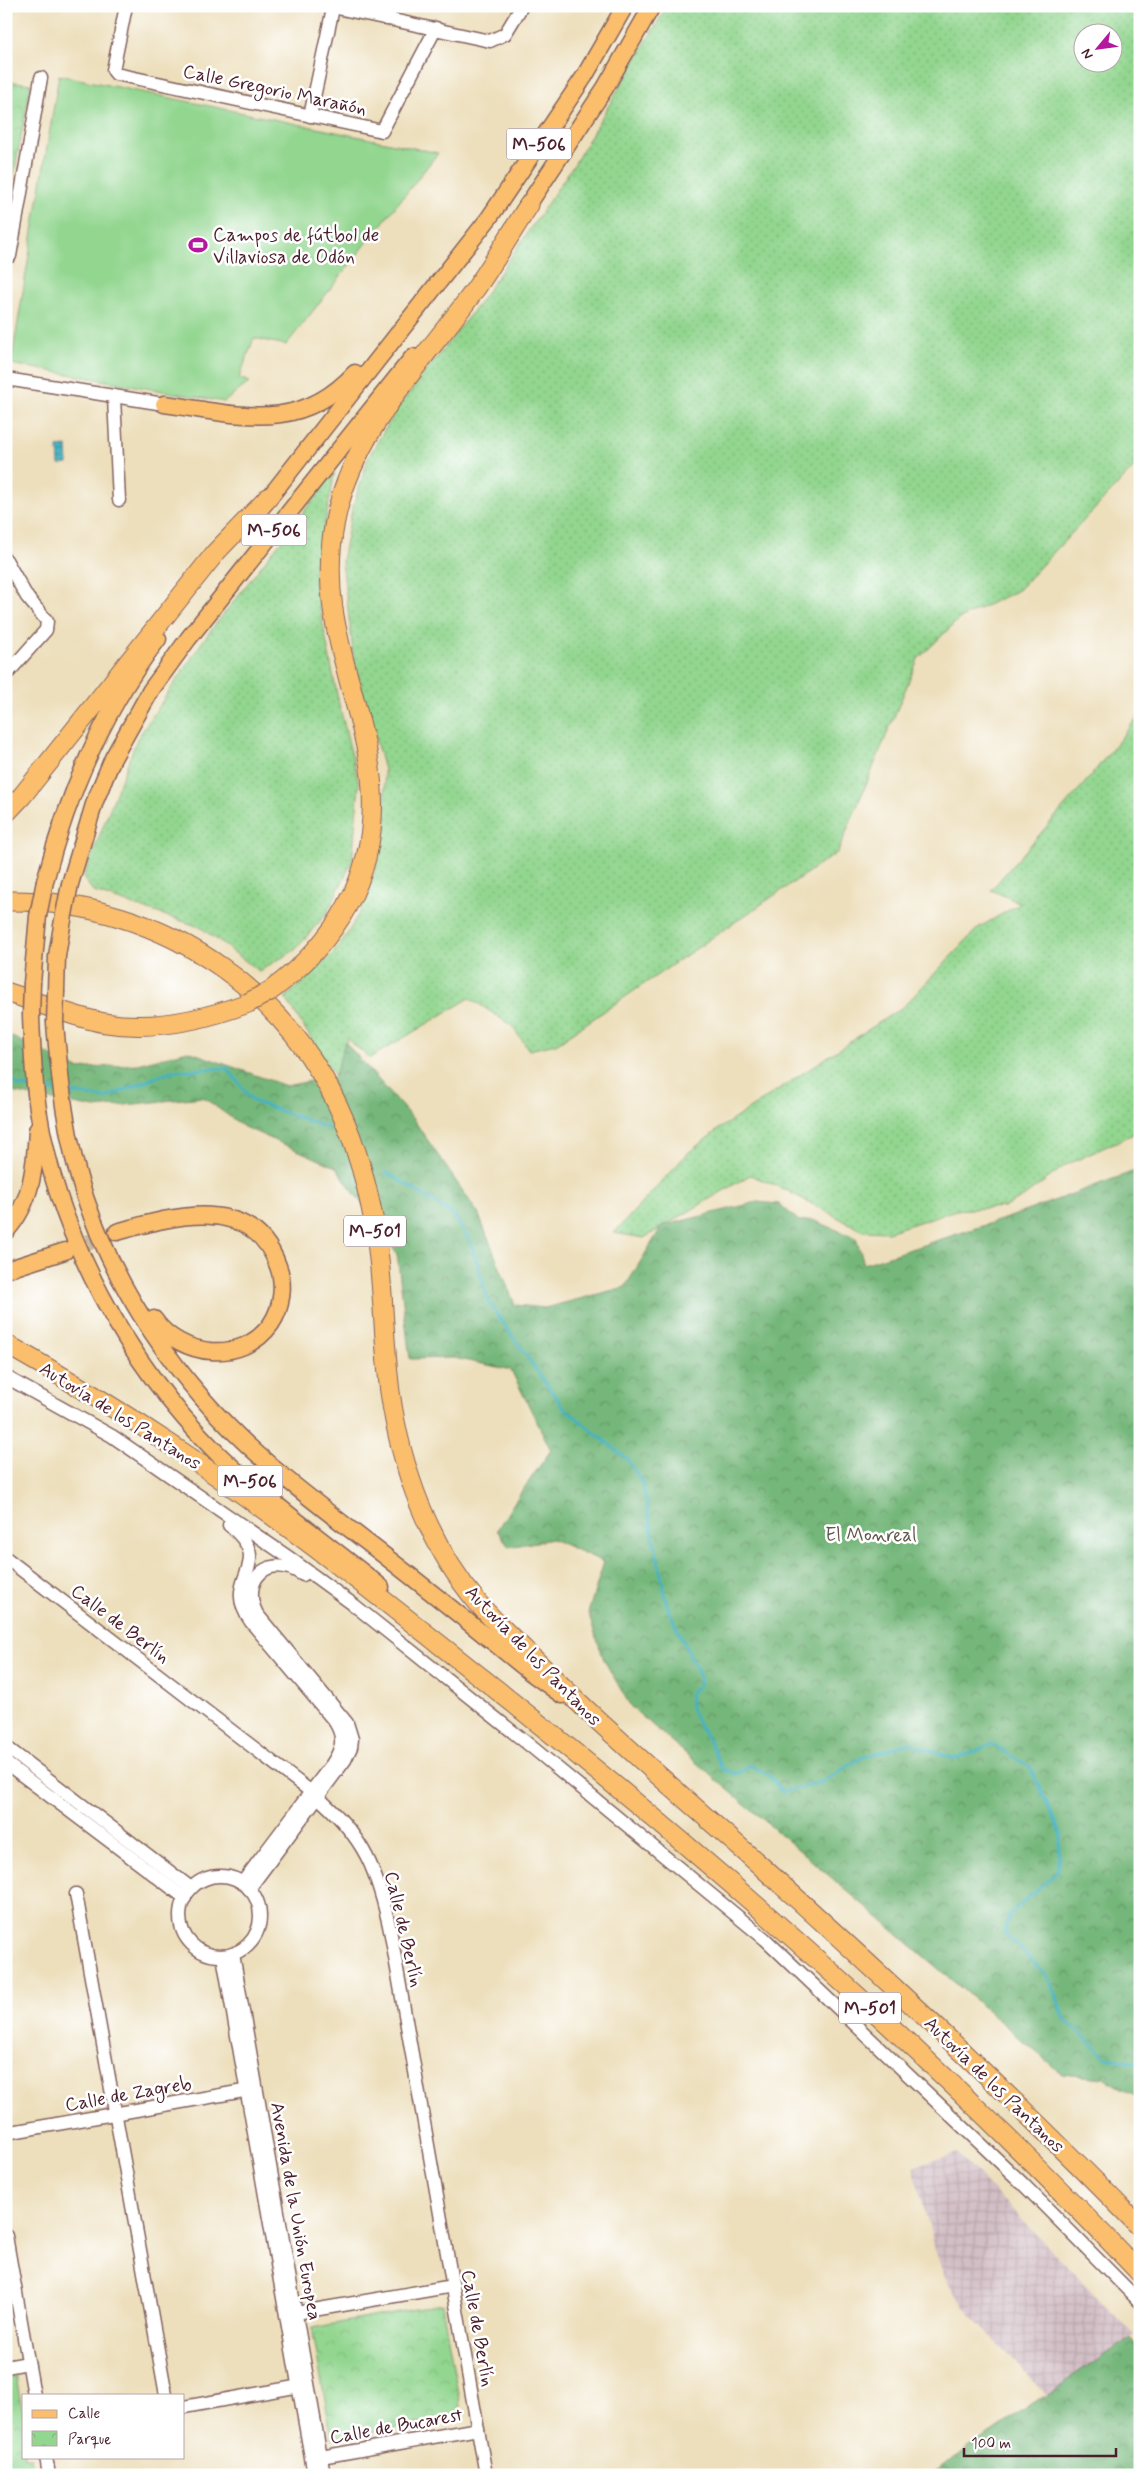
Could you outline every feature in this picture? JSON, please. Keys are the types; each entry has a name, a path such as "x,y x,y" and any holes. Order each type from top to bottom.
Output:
{"highway":[{"path":"6,992 105,1022 130,1025 164,1025 196,1020 248,1003 270,991 306,961 323,943 344,912 358,881 370,831 373,794 366,751 340,650 332,606 331,551 335,521 343,491 362,445 398,390 467,300 529,205"},
{"path":"6,812 22,796 216,552 268,498"},
{"name":"Autovía de los Pantanos","path":"6,901 32,901 85,907 126,919 194,949 246,985 279,1016 316,1064 332,1089 360,1159 372,1212 390,1389 402,1454 412,1485 432,1533 459,1578 480,1605 585,1711 868,1962 986,2074 1140,2228"},
{"name":"Autovía de los Pantanos","path":"6,1344 71,1381 182,1452 253,1502 363,1584 585,1760 788,1933 853,1992 1056,2184 1140,2273"}],"main road":[{"name":"M-506","path":"585,1760 521,1701 255,1486 217,1452 144,1365 117,1324 82,1257 56,1184 38,1110 33,1070 30,1015 38,916 45,881 71,795 110,712 146,654 489,218 584,77 625,6"},
{"name":"M-506","path":"585,1711 530,1672 261,1457 204,1401 162,1348 115,1271 84,1196 65,1114 60,1079 55,1023 57,956 70,884 95,801 113,758 151,690 188,639 441,323 529,205 605,88 652,6"},
{"path":"164,404 259,416 285,415 305,410 340,390 445,276"},
{"path":"6,1231 25,1202 33,1174 38,1110"},
{"path":"115,1271 136,1290 163,1332 183,1346 209,1352 233,1350 256,1338 271,1324 280,1302 283,1278 274,1254 257,1231 235,1220 211,1214 174,1217 117,1232"},
{"path":"6,1270 65,1252"}],"street":[{"name":"Calle Gregorio Marañón","path":"126,6 113,70 116,74 382,131 436,28"},
{"path":"386,19 393,6"},
{"path":"310,116 331,7 490,41 505,34 522,6"},
{"path":"10,256 41,78"},
{"path":"6,379 114,398 164,404"},
{"path":"114,398 119,500"},
{"path":"6,560 17,582 47,621 48,626 6,675"},
{"path":"6,1377 112,1436 291,1558 354,1605 533,1748 765,1939 1022,2183 1140,2302"},
{"path":"166,1473 248,1543 251,1554 249,1567 240,1592 242,1608 339,1728 342,1736 341,1750 314,1794"},
{"name":"Calle de Berlín","path":"6,1558 314,1794 340,1816 359,1843 375,1873 384,1904 486,2475"},
{"path":"245,1886 314,1794 348,1755 351,1747 351,1731 341,1716 257,1614 250,1594 252,1586 262,1572 280,1567 289,1568 354,1605"},
{"path":"6,1747 188,1893"},
{"path":"6,1763 188,1893"},
{"path":"221,1876 234,1878 245,1886 259,1907 260,1920 256,1933 248,1944 228,1955 212,1955 199,1950 189,1942 180,1918 188,1893 208,1878 221,1876"},
{"path":"76,1894 166,2394"},
{"name":"Avenida de la Unión Europea","path":"228,1955 303,2386 324,2475"},
{"name":"Avenida de la Unión Europea","path":"252,2090 296,2313 314,2475"},
{"name":"Calle de Zagreb","path":"6,2133 252,2090"},
{"path":"6,2236 34,2394"},
{"path":"296,2313 453,2286"},
{"path":"6,2367 28,2363"},
{"path":"185,2407 303,2386"},
{"name":"Calle de Bucarest","path":"321,2457 478,2430"},
{"path":"46,2458 49,2475"}],"shaded area":[{"path":"957,2153 1134,2335 1047,2395 971,2316 950,2287 937,2256 913,2167"}],"green space":[{"path":"667,6 1140,6 1140,461 1018,590 959,619 918,659 838,852 556,1044 529,1050 512,1026 470,998 370,1058 347,1039 335,1076 285,997 304,982 337,949 349,931 366,900 386,832 384,770 354,660 342,561 352,510 369,456 397,409 480,302 575,163"},
{"name":"Campos de fútbol de Villaviosa de Odón","path":"59,75 438,153 286,345 254,338 239,378 250,382 224,402 11,364"},
{"path":"6,81 31,84 6,216"},
{"path":"335,472 314,579 338,700 359,784 352,862 326,914 295,950 259,971 200,927 94,892 83,878 137,739 205,638"},
{"path":"1140,714 1140,1131 1066,1165 1023,1197 1005,1207 956,1210 888,1232 863,1231 784,1189 750,1175 644,1238 614,1233 688,1153 719,1129 904,1006 978,928 1021,903 991,890 1090,777"},
{"name":"El Monreal","path":"6,1034 78,1069 137,1064 188,1051 286,1086 335,1076 345,1042 413,1119 478,1213 515,1305 545,1308 625,1287 662,1226 757,1202 779,1204 799,1221 813,1220 856,1238 864,1264 1010,1217 1140,1169 1140,2098 1104,2078 1062,2074 631,1707 604,1660 588,1613 604,1562 552,1539 509,1547 497,1530 551,1450 511,1370 454,1358 410,1359 397,1254 336,1167 244,1127 203,1097 95,1108 6,1091"},
{"path":"442,2304 462,2416 332,2439 312,2328"},
{"path":"1130,2338 1140,2349 1140,2475 929,2475"},
{"path":"16,2377 22,2408 22,2458 31,2458 34,2475 6,2475 6,2379"}],"water":[{"path":"67,446 68,464 59,465 58,447"}],"waterway":[{"path":"66,1092 105,1098 171,1071 227,1068 253,1101 328,1128"},
{"path":"6,1077 19,1086 30,1087"},
{"path":"41,1089 58,1091"},
{"path":"386,1172 453,1214 471,1243 489,1303 562,1406 628,1460 642,1482 668,1609 700,1676 699,1685 691,1692 691,1706 722,1769 737,1774 750,1765 769,1775 782,1792 822,1782 861,1758 909,1743 956,1759 992,1744 1030,1767 1061,1833 1057,1872 1009,1915 1004,1933 1047,1975 1065,2019 1106,2057 1140,2064"}],"tunnel":[{"path":"65,1251 117,1232"}],"place":[{"name":"Campos de fútbol de Villaviosa de Odón","path":"198,245"}]}
